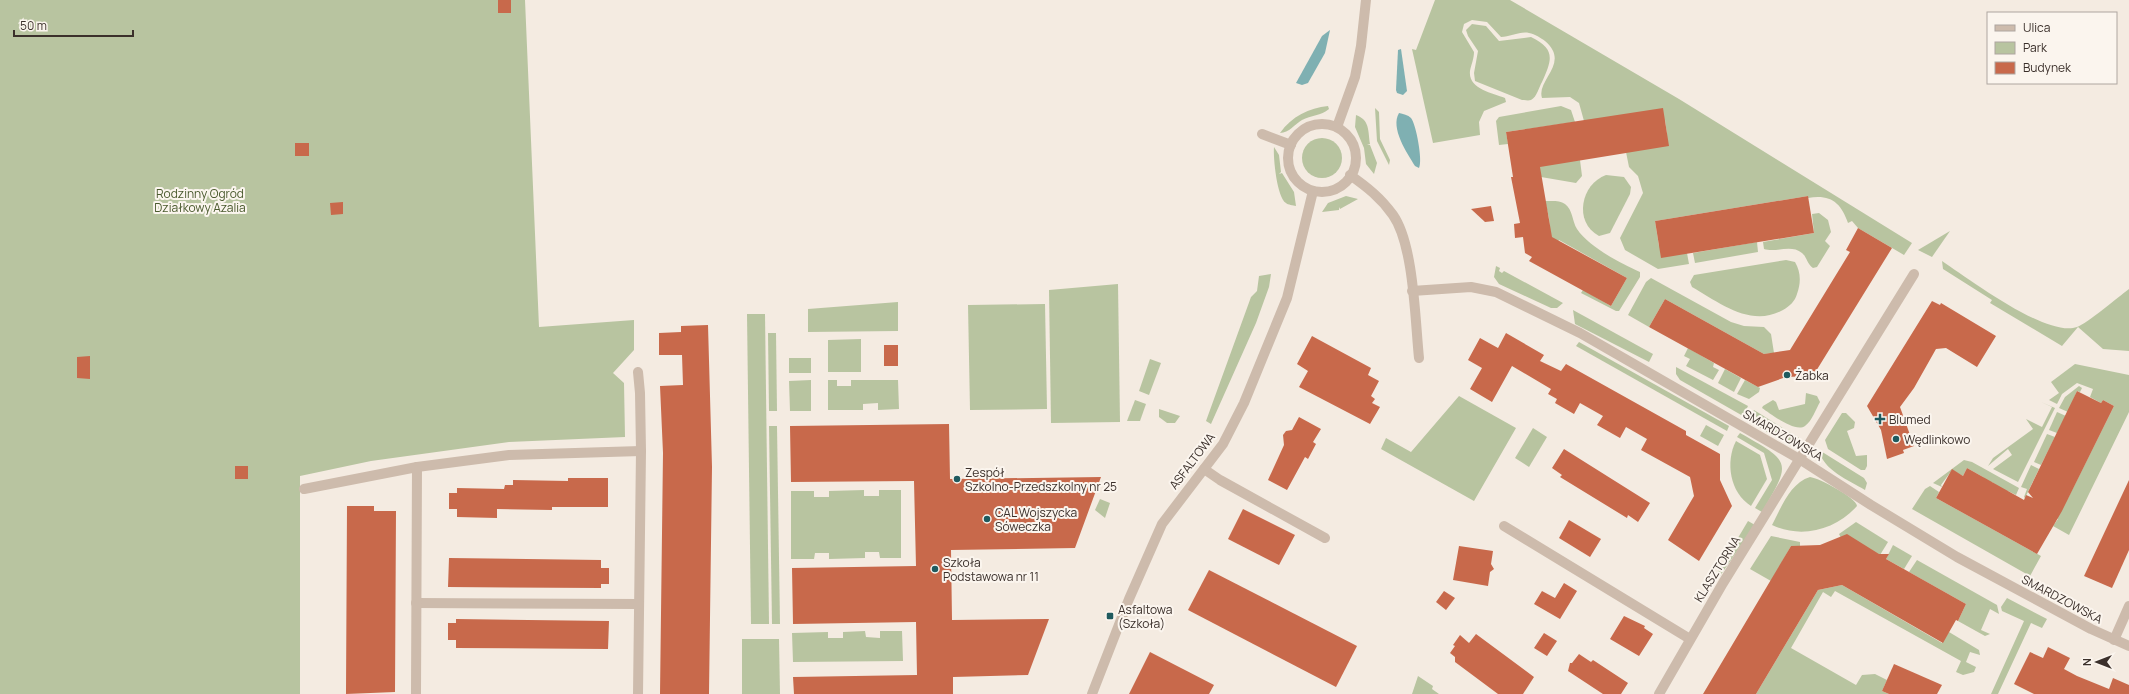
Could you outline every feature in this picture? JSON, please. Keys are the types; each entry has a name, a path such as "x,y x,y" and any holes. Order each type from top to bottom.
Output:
{"street":[{"path":"1337,127 1356,77 1366,0"},
{"path":"1317,125 1337,127 1348,137 1353,147 1355,163 1346,183 1328,192 1313,191 1298,183 1291,174 1288,164 1288,153 1291,145 1298,134 1307,128 1317,125"},
{"path":"1262,134 1291,145"},
{"path":"1350,175 1374,193 1394,216 1405,241 1420,358"},
{"name":"ASFALTOWA","path":"1092,694 1129,598 1162,524 1223,444 1244,403 1287,298 1313,191"},
{"name":"KLASZTORNA","path":"1659,694 1690,639 1914,274"},
{"name":"SMARDZOWSKA","path":"1412,291 1471,287 1496,292 1580,333 1801,460 1871,505 1951,553 2114,640 2129,646"},
{"path":"638,372 640,393 641,451 638,694"},
{"path":"304,489 416,467 509,455 641,451"},
{"path":"416,467 416,694"},
{"path":"1204,469 1220,480 1325,538"},
{"path":"1504,526 1690,639"},
{"path":"416,603 639,604"},
{"path":"2114,640 2129,606"}],"green space":[{"name":"Rodzinny Ogród Działkowy Azalia","path":"0,0 525,0 539,327 634,320 634,350 613,373 624,383 625,437 509,442 371,461 300,476 300,694 0,694"},
{"path":"1435,0 1510,0 1679,99 1912,243 1904,255 1858,228 1852,221 1848,223 1842,210 1834,202 1823,197 1808,198 1808,196 1655,221 1659,246 1687,253 1689,264 1658,269 1625,250 1620,238 1643,193 1638,176 1629,167 1626,152 1667,134 1665,120 1584,121 1579,103 1570,97 1542,98 1541,91 1554,64 1555,57 1552,49 1545,41 1536,35 1526,33 1501,37 1487,22 1472,20 1464,24 1462,32 1474,52 1470,77 1477,86 1505,98 1506,102 1484,111 1479,122 1480,135 1433,143 1412,49 1416,50"},
{"path":"1472,24 1486,26 1499,41 1531,37 1545,46 1550,56 1550,61 1538,92 1533,99 1522,100 1475,81 1474,73 1478,51 1468,36 1466,30"},
{"path":"1328,106 1329,109 1326,111 1305,118 1289,130 1280,133 1290,122 1301,114"},
{"path":"1561,106 1571,110 1575,122 1506,132 1508,144 1499,145 1496,121 1499,117"},
{"path":"1375,108 1379,112 1380,139 1390,160 1389,165 1377,141"},
{"path":"1356,115 1361,117 1368,126 1370,144 1367,145 1370,145 1377,163 1374,174 1366,164 1364,148 1355,127"},
{"path":"1322,138 1330,140 1336,144 1340,150 1342,158 1340,166 1336,172 1330,176 1322,178 1314,176 1308,172 1304,166 1302,158 1304,150 1308,144 1314,140"},
{"path":"1274,147 1279,155 1281,172 1279,174 1282,173 1294,192 1296,206 1286,203 1280,194 1275,168"},
{"path":"1580,160 1582,176 1576,183 1541,177 1537,165"},
{"path":"1606,175 1624,177 1631,187 1630,194 1610,233 1599,236 1591,230 1586,222 1583,213 1583,204 1591,186 1597,180"},
{"path":"1346,196 1358,199 1340,209 1339,207 1339,210 1322,212 1328,203"},
{"path":"1545,201 1558,201 1568,206 1575,226 1582,236 1614,259 1640,272 1640,277 1619,311 1616,311 1581,293 1583,290 1611,306 1627,278 1559,240 1556,244 1551,241 1549,218"},
{"path":"1819,213 1828,220 1831,232 1825,241 1830,246 1817,267 1813,268 1808,263 1804,255 1798,250 1764,249 1763,242 1814,233 1812,214"},
{"path":"1950,231 1932,257 1918,250"},
{"path":"1757,242 1758,252 1695,263 1693,253"},
{"path":"1786,260 1795,262 1797,266 1800,278 1798,290 1795,299 1790,305 1771,315 1748,315 1736,311 1692,287 1690,282 1694,275"},
{"path":"1942,261 1989,293 2028,316 2047,324 2064,328 2082,325 2129,289 2129,351 2103,349 2078,327 2062,346 1990,303 1992,300 1943,269"},
{"path":"1496,266 1500,268 1499,271 1502,273 1504,271 1563,303 1557,308 1551,308 1499,284 1494,277"},
{"path":"1271,274 1269,287 1256,323 1211,424 1206,421 1251,297 1257,291 1259,276"},
{"path":"1651,278 1731,322 1744,326 1764,327 1771,334 1774,353 1764,354 1665,299 1649,327 1628,315 1646,282"},
{"path":"1118,284 1120,422 1051,423 1049,290"},
{"path":"898,302 898,331 808,332 808,309"},
{"path":"1045,304 1047,409 970,410 968,305"},
{"path":"1573,310 1653,354 1649,362 1575,324"},
{"path":"747,314 765,314 769,624 751,624"},
{"path":"768,333 776,333 777,411 769,411"},
{"path":"861,339 861,372 828,372 828,340"},
{"path":"1579,342 1729,426 1727,431 1576,346"},
{"path":"1688,348 1714,363 1713,367 1719,370 1713,380 1686,366 1690,359 1684,356"},
{"path":"789,358 811,358 811,373 789,373"},
{"path":"1150,359 1161,363 1149,395 1139,391"},
{"path":"2075,364 2129,375 2129,412 2069,535 2053,526 2058,519 2053,516 2068,498 2114,406 2103,400 2101,403 2090,397 2093,389 2077,383 2062,394 2057,404 2049,400 2059,393 2051,382"},
{"path":"1676,367 1748,406 1743,416 1680,380 1676,374"},
{"path":"1725,369 1741,378 1734,392 1718,383"},
{"path":"811,380 811,411 790,411 789,381"},
{"path":"828,380 837,380 837,386 851,386 851,380 898,380 899,409 878,410 878,403 863,404 863,410 828,410"},
{"path":"1745,380 1760,388 1759,392 1749,399 1737,394"},
{"path":"2079,386 2082,388 2080,392 2077,391 2068,412 2059,408 2065,397"},
{"path":"1806,393 1817,396 1820,402 1812,418 1805,426 1795,427 1789,425 1762,408 1773,400 1776,402 1779,410 1805,404"},
{"path":"1459,396 1516,428 1474,501 1381,449 1386,438 1411,452"},
{"path":"1135,400 1146,404 1140,421 1127,421"},
{"path":"2041,402 2055,408 2018,482 1993,469 2012,455 2008,449 1988,466 1993,458 2033,429 2026,419 2042,427 2052,407"},
{"path":"1159,409 1180,416 1175,423 1167,423 1159,417"},
{"path":"1754,410 1799,438 1786,440 1766,432 1749,420"},
{"path":"2057,412 2066,416 2057,433 2049,430"},
{"path":"1842,413 1846,413 1855,422 1854,428 1847,431 1856,456 1867,455 1867,466 1865,470 1861,470 1828,449 1825,440"},
{"path":"1706,425 1724,435 1718,446 1700,436"},
{"path":"769,426 777,426 780,624 772,624"},
{"path":"1533,428 1547,437 1529,467 1515,458"},
{"path":"1740,433 1769,450 1777,457 1781,464 1782,472 1772,495 1762,512 1755,508 1772,480 1764,453 1737,437"},
{"path":"2047,434 2055,437 2041,465 2034,462"},
{"path":"1736,441 1760,455 1767,479 1751,506 1738,493 1734,485 1730,467"},
{"path":"1819,450 1864,478 1867,483 1865,490 1831,469 1821,457"},
{"path":"1964,460 1972,462 2019,488 2016,495 2008,491 2006,493 1992,482 1990,484 1983,477 1967,468 1963,476 1952,470 1941,485 1942,487 1933,483"},
{"path":"2031,465 2039,469 2025,498 2027,489 2021,487"},
{"path":"1810,477 1815,478 1845,494 1855,502 1857,506 1839,521 1818,530 1795,531 1772,525 1792,490 1803,480"},
{"path":"1930,486 1939,492 1936,498 2041,556 2030,576 1912,509 1925,489"},
{"path":"864,490 864,496 879,496 879,490 901,490 901,558 880,558 879,552 865,552 865,558 829,559 829,553 815,553 814,559 791,559 791,491 814,491 814,497 829,497 829,491"},
{"path":"1100,499 1110,503 1105,518 1095,510"},
{"path":"1748,521 1755,525 1720,576 1716,575"},
{"path":"1856,522 1888,542 1880,555 1841,538 1839,534"},
{"path":"1771,536 1800,542 1800,547 1791,546 1771,581 1750,569"},
{"path":"1893,545 1912,556 1904,569 1886,559"},
{"path":"1917,560 1997,605 1999,614 1990,609 1981,630 1990,634 1985,636 1958,621 1966,604 1909,572"},
{"path":"1842,585 1942,643 1949,632 1979,650 1980,655 1970,652 1966,662 1976,667 1974,672 1963,675 1956,672 1961,661 1835,591 1831,597 1823,592 1791,648 1856,685 1862,675 1875,674 1887,680 1882,691 1889,694 1756,694 1818,590"},
{"path":"2007,598 2047,619 2042,628 2031,623 1998,694 1991,694 2024,621 2002,611 2001,607"},
{"path":"865,631 866,637 880,638 880,631 902,631 903,661 793,662 792,633 828,632 828,638 843,638 843,632"},
{"path":"742,639 779,639 780,694 742,694"},
{"path":"1418,676 1433,686 1432,689 1439,694 1412,694"}],"water":[{"path":"1330,30 1325,53 1308,83 1302,85 1296,83 1322,36"},
{"path":"1401,49 1407,91 1403,95 1397,93 1396,90 1398,50"},
{"path":"1399,113 1408,116 1413,122 1420,151 1419,168 1415,166 1398,133 1397,119"}],"building":[{"path":"498,0 511,0 511,13 498,13"},
{"path":"1663,108 1669,146 1540,167 1552,237 1627,278 1611,306 1529,261 1532,257 1525,253 1523,237 1515,238 1514,224 1520,223 1511,177 1513,177 1506,132"},
{"path":"295,143 309,143 309,156 295,156"},
{"path":"1808,196 1814,233 1661,258 1655,221"},
{"path":"343,202 343,214 331,215 330,203"},
{"path":"1491,206 1494,221 1485,222 1471,209"},
{"path":"1858,228 1892,248 1813,376 1786,377 1758,387 1649,327 1665,299 1764,354 1790,350 1850,252 1846,250"},
{"path":"1932,301 1940,305 1941,303 1996,336 1977,367 1946,348 1936,349 1914,388 1900,407 1914,446 1903,450 1904,453 1887,459 1881,430 1867,406"},
{"path":"708,325 712,467 709,694 660,694 663,453 660,386 683,385 682,355 659,355 659,333 681,332 681,326"},
{"path":"1506,333 1544,355 1540,361 1561,371 1566,364 1686,431 1686,435 1720,454 1720,480 1732,506 1699,561 1668,540 1694,496 1690,477 1641,450 1647,439 1626,427 1620,438 1597,425 1603,416 1580,403 1574,414 1555,403 1557,399 1548,394 1551,389 1512,366 1492,402 1470,389 1482,368 1468,360 1480,338 1498,348"},
{"path":"1312,336 1371,368 1368,375 1379,381 1371,396 1375,399 1372,403 1380,407 1370,424 1299,387 1308,371 1297,364"},
{"path":"884,345 898,345 898,366 884,366"},
{"path":"90,356 90,379 77,378 77,357"},
{"path":"2077,391 2101,403 2103,400 2114,406 2062,511 2037,554 1936,498 1952,469 1963,476 1967,468 2024,500 2026,495 2033,498 2028,492"},
{"path":"1299,417 1321,429 1313,442 1316,444 1308,459 1305,457 1287,490 1268,480 1284,445 1283,435 1286,431 1292,430"},
{"path":"949,424 950,479 1101,477 1075,548 951,550 952,620 1049,619 1028,675 953,677 953,694 794,694 793,677 917,675 916,622 793,624 792,568 916,566 914,481 791,482 790,426"},
{"path":"1564,449 1650,503 1638,522 1628,515 1627,518 1560,477 1562,475 1552,468"},
{"path":"235,466 248,466 248,479 235,479"},
{"path":"568,478 608,478 608,507 552,507 552,510 497,509 497,518 457,517 457,509 449,509 449,493 457,493 457,488 504,489 505,485 513,485 513,480 568,481"},
{"path":"2129,480 2129,550 2112,588 2084,576"},
{"path":"347,506 374,506 374,511 396,511 395,692 346,694"},
{"path":"1243,509 1295,535 1279,565 1228,539"},
{"path":"1569,520 1601,539 1590,557 1559,538"},
{"path":"1847,534 1879,554 1889,554 1886,559 1966,604 1958,621 1956,620 1943,643 1842,585 1818,590 1756,694 1703,694 1791,546 1820,545"},
{"path":"1459,546 1493,551 1491,564 1494,569 1490,572 1488,586 1453,580"},
{"path":"449,558 601,560 601,568 609,568 609,584 601,584 601,588 448,587"},
{"path":"1209,570 1357,646 1336,687 1188,610"},
{"path":"1564,583 1577,591 1560,619 1534,604 1542,591 1555,598"},
{"path":"1444,591 1455,598 1446,610 1436,602"},
{"path":"1624,616 1645,626 1644,628 1653,634 1639,656 1610,639"},
{"path":"456,619 609,621 608,649 456,648 456,640 448,640 448,623 456,623"},
{"path":"1544,633 1557,641 1547,656 1534,648"},
{"path":"1476,634 1534,677 1523,694 1498,694 1455,662 1455,657 1450,653 1455,646 1453,645 1460,635 1469,643"},
{"path":"2048,647 2070,658 2064,669 2109,689 2113,678 2129,685 2129,694 2034,694 2014,684 2030,652 2043,658"},
{"path":"1150,652 1214,685 1209,694 1129,694"},
{"path":"1579,654 1591,662 1593,660 1628,683 1621,694 1603,694 1568,671 1570,663 1572,663"},
{"path":"1894,664 1942,685 1937,694 1889,694 1882,691"}],"place":[{"name":"Żabka","path":"1787,375"},
{"name":"Blumed","path":"1880,419"},
{"name":"Wędlinkowo","path":"1896,439"},
{"name":"Zespół Szkolno-Przedszkolny nr 25","path":"957,479"},
{"name":"CAL Wojszycka Sóweczka","path":"987,519"},
{"name":"Szkoła Podstawowa nr 11","path":"935,569"},
{"name":"Asfaltowa (Szkoła)","path":"1110,616"}]}
